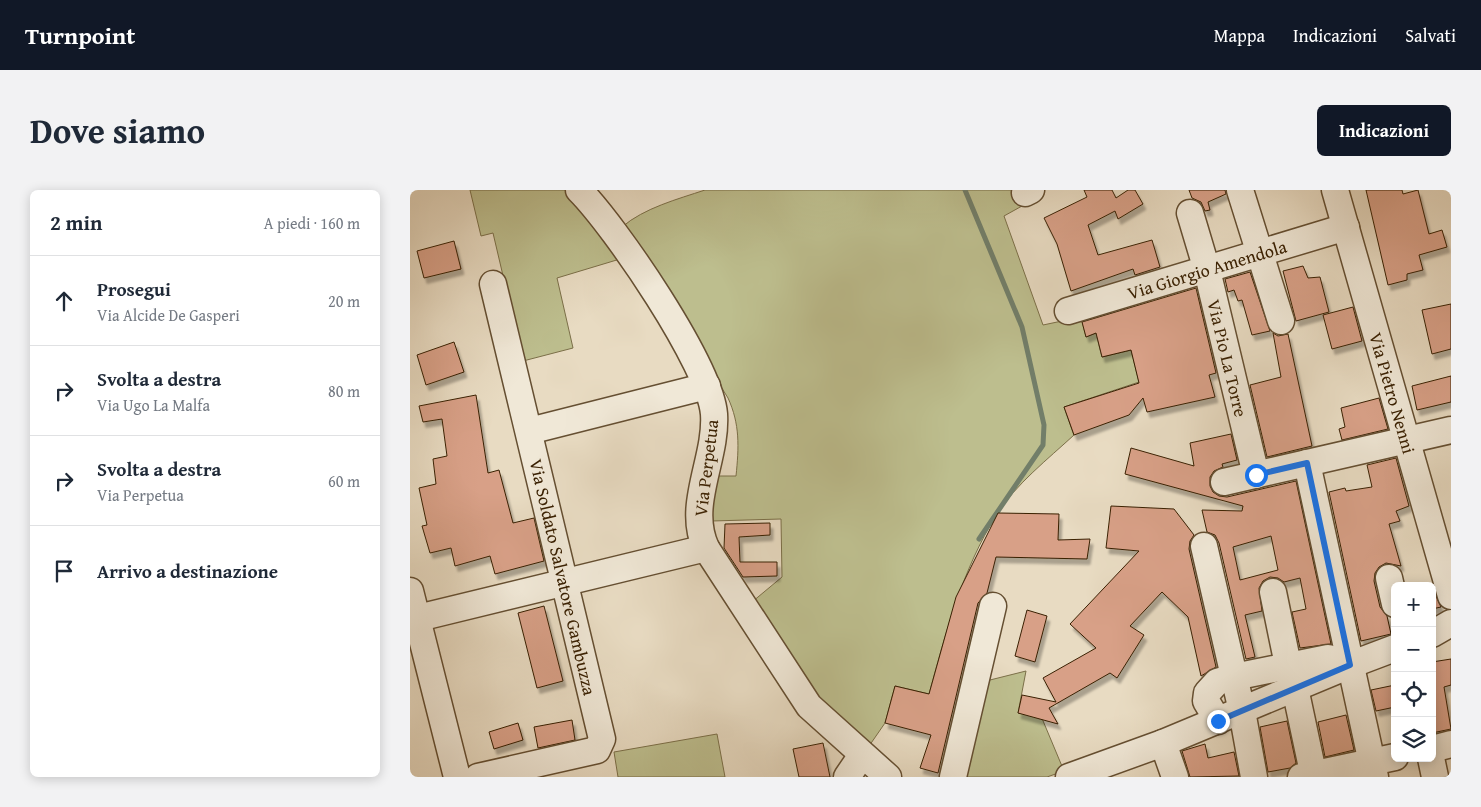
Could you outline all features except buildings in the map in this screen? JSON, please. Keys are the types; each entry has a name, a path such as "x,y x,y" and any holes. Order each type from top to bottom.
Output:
{"street":[{"name":"Via Perpetua","path":"579,190 606,219 692,355 707,386 714,412 713,434 698,518 700,534 706,548 809,706 888,777"},
{"path":"1240,190 1281,321"},
{"name":"Via Pietro Nenni","path":"1335,190 1451,596"},
{"name":"Via Pio La Torre","path":"1190,213 1207,270 1256,475"},
{"name":"Via Giorgio Amendola","path":"1068,311 1346,227"},
{"name":"Via Soldato Salvatore Gambuzza","path":"478,777 597,750 602,739 493,284"},
{"path":"529,431 707,386"},
{"path":"1224,482 1307,463 1405,433 1451,415"},
{"path":"1405,433 1451,430"},
{"path":"1273,592 1310,776 1381,765 1350,665 1307,463"},
{"path":"1204,546 1242,711 1254,777"},
{"path":"414,619 706,548"},
{"path":"1389,578 1391,587"},
{"path":"410,591 414,619 457,777"},
{"path":"953,777 993,606"},
{"path":"1436,632 1451,623"},
{"path":"1436,640 1445,643 1451,642"},
{"path":"1218,721 1206,701 1207,693 1217,682 1234,677 1291,677 1350,665 1391,650"},
{"path":"1069,777 1163,743 1242,711 1291,677"},
{"path":"1163,743 1175,777"},
{"path":"1436,748 1451,744"},
{"path":"847,777 862,755"},
{"path":"1432,762 1435,777"}],"green space":[{"path":"470,190 567,190 620,259 557,278 573,348 523,361 493,233 481,236"},
{"path":"705,190 1015,190 1022,206 1004,216 1043,325 1081,317 1086,337 1096,333 1102,357 1131,350 1139,382 1064,407 1074,435 1013,492 985,535 956,602 929,694 895,686 885,723 867,749 808,691 752,602 782,577 781,519 712,521 710,502 716,476 736,476 738,436 735,417 728,398 622,227 640,214 651,209"},
{"path":"1026,671 1018,713 1041,716 1064,771 1047,777 960,777 986,681"},
{"path":"717,734 725,777 618,777 614,752"}],"waterway":[{"path":"965,190 1022,327 1044,425 1043,445 979,539"}],"route":[{"path":"1218,721 1350,665 1307,463 1256,475"}]}
